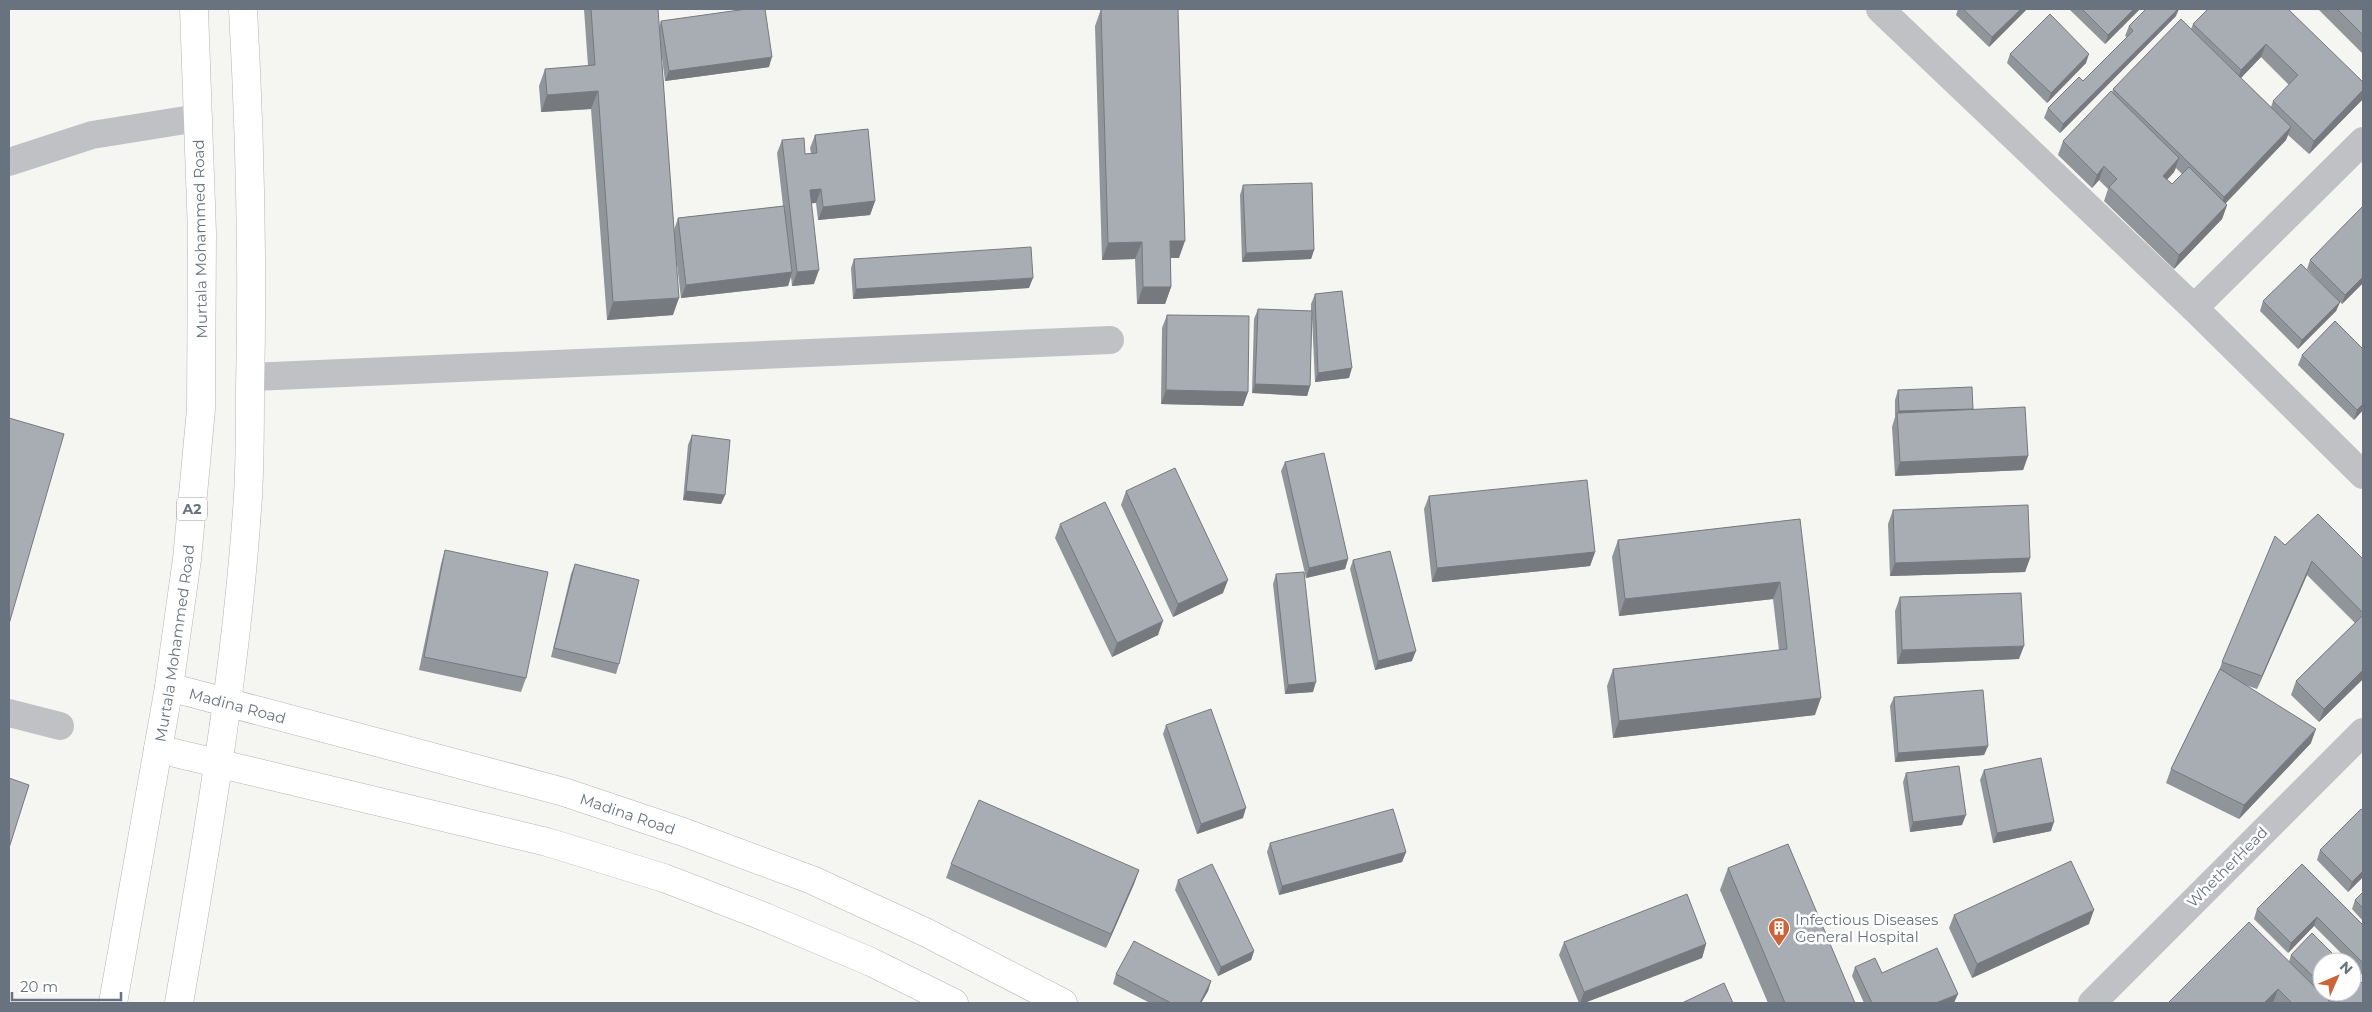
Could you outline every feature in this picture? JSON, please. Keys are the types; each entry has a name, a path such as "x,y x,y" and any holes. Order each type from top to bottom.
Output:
{"main road":[{"name":"Murtala Mohammed Road","path":"112,1003 169,687 187,559 201,409 202,233 194,9"},
{"path":"179,1003 202,874 238,618 248,494 253,308 249,124 243,9"},
{"name":"Madina Road","path":"169,687 564,792 683,832 812,880 925,932 1063,1003"},
{"path":"158,749 547,842 664,878 765,917 871,962 954,1003"}],"street":[{"path":"1881,9 2194,308 2363,475"},
{"path":"9,162 92,135 198,118"},
{"path":"2194,308 2363,141"},
{"path":"251,377 1110,340"},
{"path":"9,713 60,726"},
{"name":"WhetherHead","path":"2092,1003 2363,732"}],"building":[{"path":"591,9 658,9 679,298 613,302 598,91 547,95 545,69 595,65"},
{"path":"747,9 765,9 772,57 669,71 661,21"},
{"path":"1101,9 1178,9 1185,241 1170,241 1171,287 1143,287 1142,242 1108,243"},
{"path":"1963,9 2021,9 1992,37"},
{"path":"2082,9 2134,9 2108,35"},
{"path":"2146,9 2178,9 2063,124 2048,108 2079,77 2083,81 2133,31 2129,26"},
{"path":"2208,9 2288,9 2363,82 2363,90 2314,141 2273,101 2298,75 2266,44 2241,70 2193,24"},
{"path":"2337,9 2363,9 2363,35"},
{"path":"2050,14 2089,54 2051,93 2010,54"},
{"path":"2181,19 2291,127 2224,197 2113,89"},
{"path":"2111,91 2179,158 2163,176 2172,184 2189,167 2227,205 2179,255 2109,187 2117,179 2104,166 2097,175 2063,141"},
{"path":"868,129 875,201 823,207 821,189 810,190 819,270 797,272 782,140 804,138 805,154 817,153 815,135"},
{"path":"1312,183 1314,250 1246,253 1243,185"},
{"path":"784,206 792,272 686,285 678,218"},
{"path":"2363,206 2363,277 2345,295 2310,260"},
{"path":"1031,247 1033,278 856,289 854,259"},
{"path":"2301,264 2340,302 2302,340 2263,301"},
{"path":"1342,291 1352,368 1318,373 1315,294"},
{"path":"1258,309 1312,311 1310,386 1255,384"},
{"path":"1167,315 1249,316 1248,392 1166,390"},
{"path":"2335,321 2363,349 2363,404 2357,410 2302,355"},
{"path":"1972,387 1973,409 1899,411 1898,390"},
{"path":"2025,407 2028,456 1900,462 1897,413"},
{"path":"9,418 64,434 9,624"},
{"path":"692,435 730,440 725,495 686,491"},
{"path":"1324,453 1348,559 1309,568 1285,462"},
{"path":"1175,468 1228,580 1178,604 1126,491"},
{"path":"1587,480 1595,552 1437,568 1429,496"},
{"path":"1105,502 1163,621 1117,643 1060,524"},
{"path":"2028,505 2030,558 1895,563 1893,510"},
{"path":"2318,514 2363,559 2363,613 2312,561 2262,676 2222,662 2275,536 2285,545"},
{"path":"1800,519 1821,698 1619,721 1613,669 1787,649 1780,582 1625,599 1618,540"},
{"path":"445,550 548,572 526,678 424,657"},
{"path":"1390,551 1416,651 1378,661 1353,560"},
{"path":"575,564 639,580 619,664 554,648"},
{"path":"1304,572 1316,682 1288,685 1276,574"},
{"path":"2021,593 2024,646 1902,650 1900,597"},
{"path":"2363,615 2363,670 2324,709 2296,681"},
{"path":"2220,669 2316,729 2244,805 2171,769"},
{"path":"1983,690 1988,746 1898,753 1894,697"},
{"path":"1211,709 1246,808 1201,824 1166,725"},
{"path":"2041,758 2054,822 1997,833 1984,770"},
{"path":"1959,766 1966,815 1913,822 1906,773"},
{"path":"9,778 29,785 9,848"},
{"path":"979,800 1139,870 1111,934 951,864"},
{"path":"1393,809 1406,852 1282,886 1270,843"},
{"path":"2361,809 2363,811 2363,871 2352,882 2320,850"},
{"name":"Infectious Diseases General Hospital","path":"1788,844 1855,1003 1785,1003 1728,868"},
{"path":"2071,861 2094,910 1977,964 1954,915"},
{"path":"1212,864 1254,951 1221,967 1178,880"},
{"path":"2302,864 2363,925 2363,963 2362,952 2352,952 2317,917 2291,943 2257,909"},
{"path":"2363,892 2363,908 2355,900"},
{"path":"1687,894 1706,944 1584,992 1564,942"},
{"path":"2249,922 2312,984 2312,1002 2331,1003 2292,1003 2278,989 2264,1003 2168,1003"},
{"path":"2312,933 2331,952 2312,952 2312,975 2291,955"},
{"path":"1134,941 1211,981 1200,1003 1171,1003 1116,974"},
{"path":"1937,948 1958,994 1936,1003 1872,1003 1855,967 1875,958 1882,973"},
{"path":"1724,983 1733,1003 1682,1003"},
{"path":"2363,984 2363,1003 2340,1003 2362,1002"}],"place":[{"name":"Infectious Diseases General Hospital","path":"1779,947"}]}
